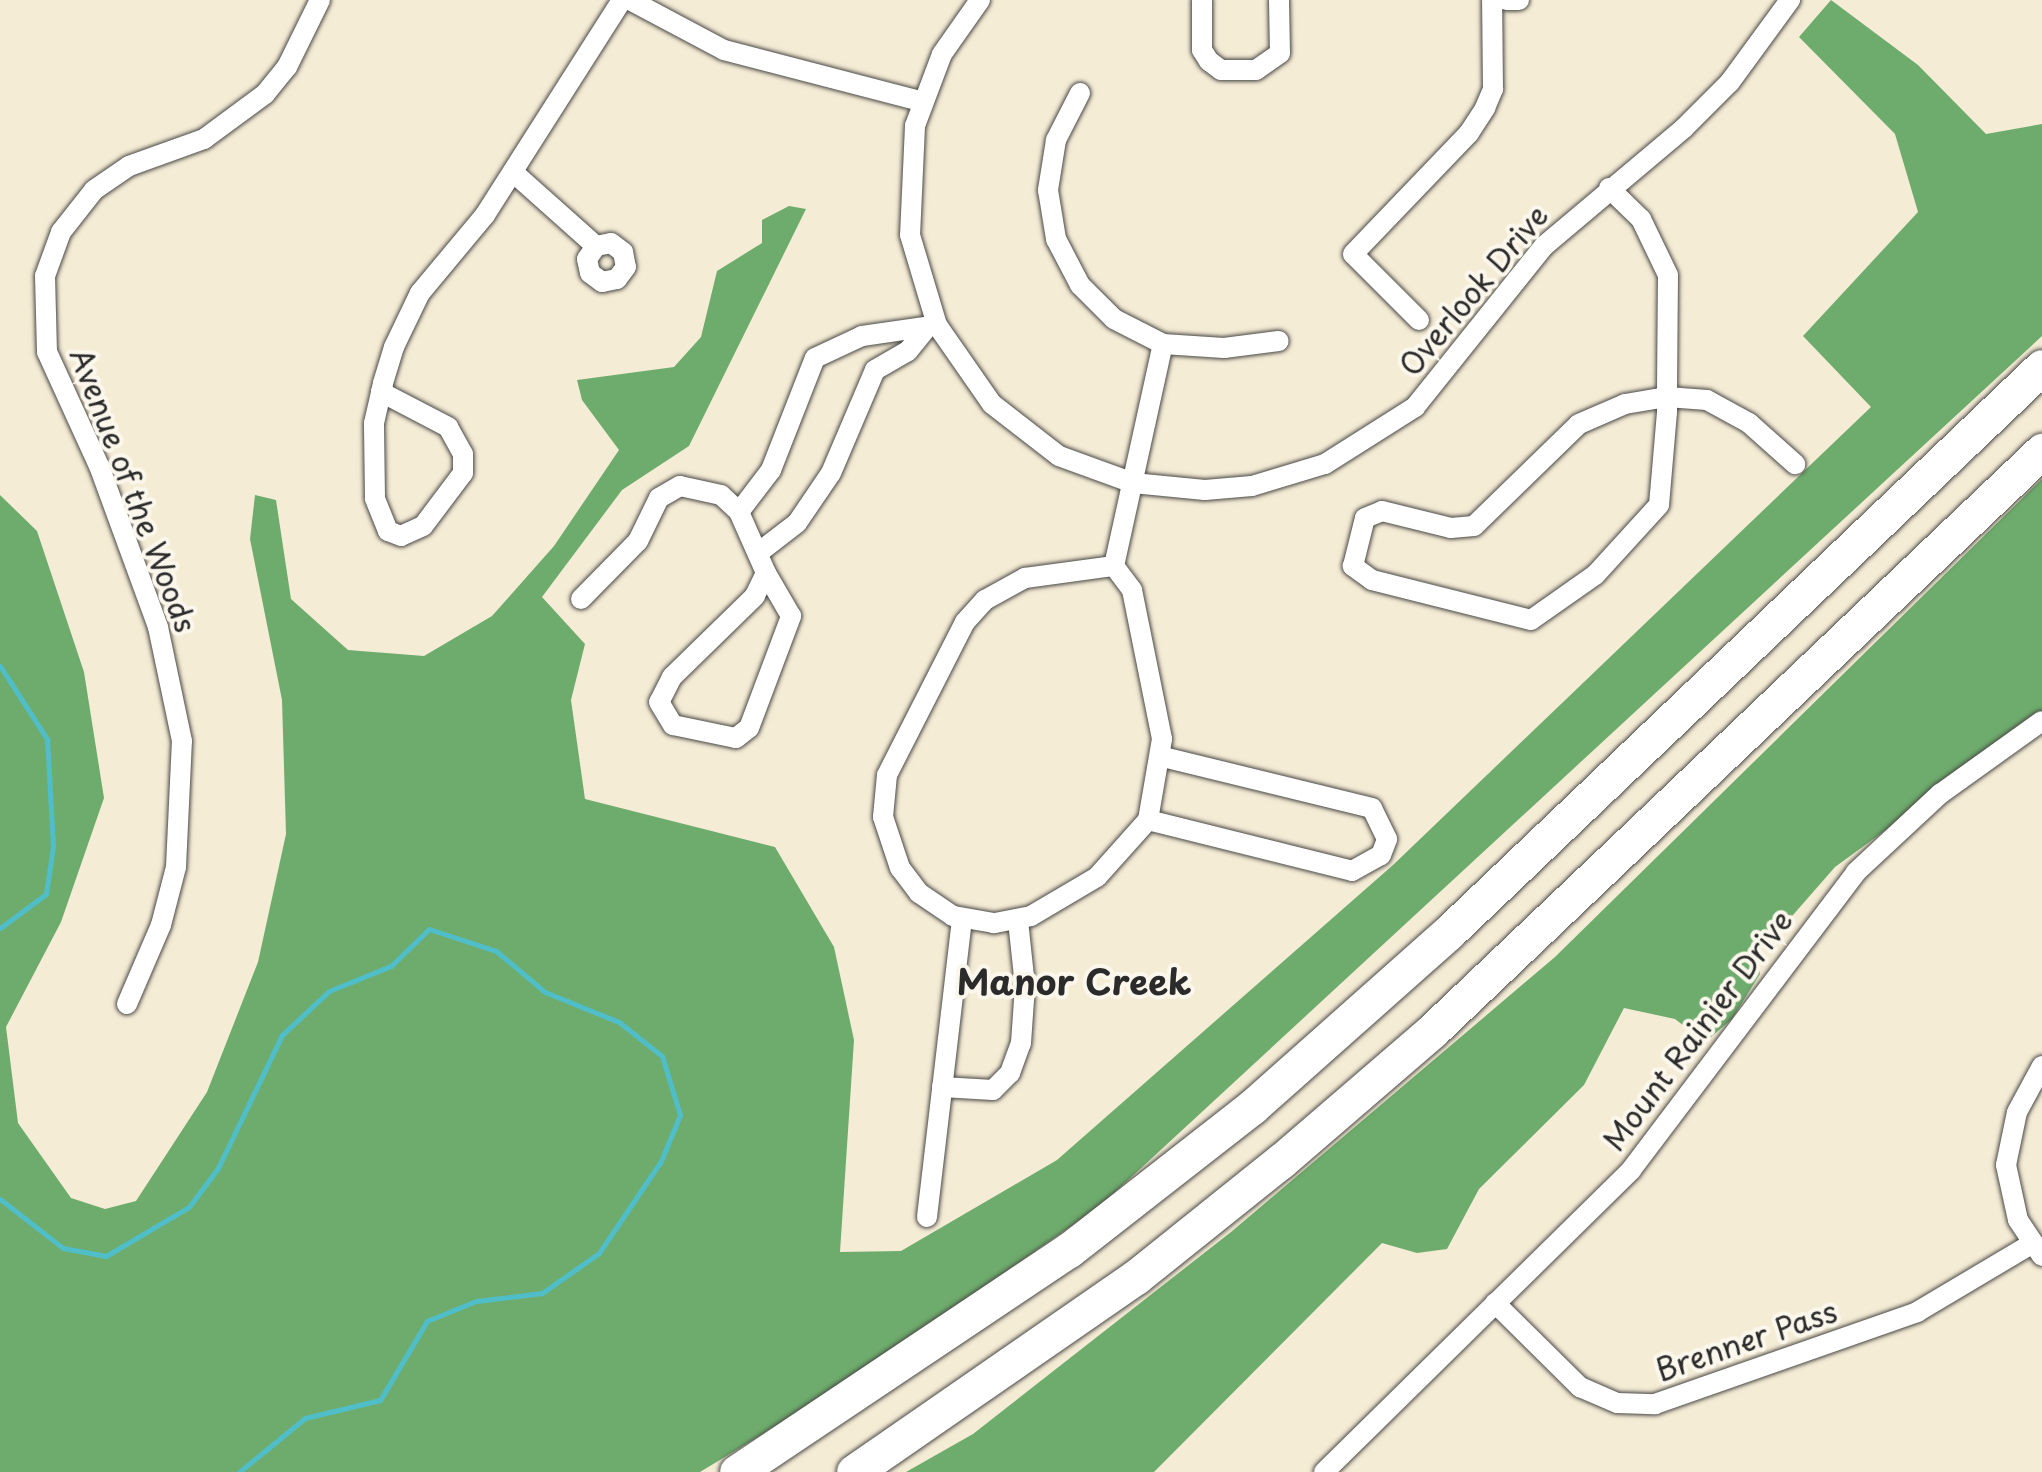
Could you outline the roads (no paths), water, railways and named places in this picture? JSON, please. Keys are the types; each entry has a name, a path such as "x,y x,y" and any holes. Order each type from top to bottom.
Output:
{"highway":[{"path":"737,1472 1070,1250 1252,1107 1448,933 2042,366"},
{"path":"854,1472 1136,1277 1282,1161 1472,994 2042,451"}],"street":[{"name":"Avenue of the Woods","path":"127,1004 161,925 176,868 182,741 158,626 47,352 41,315 45,276 61,232 94,190 129,166 204,139 265,94 302,41 320,0"},
{"path":"381,392 448,427 463,454 463,473 433,513 401,536 388,531 375,498 374,423 381,392 420,293 514,172 622,0"},
{"path":"630,0 724,50 923,102"},
{"name":"Overlook Drive","path":"980,0 942,54 914,126 908,213 914,261 931,328 1013,424 1059,456 1134,484 1205,490 1252,486 1325,464 1374,439 1445,376 1519,275 1609,188 1730,82 1790,0"},
{"path":"1202,0 1202,50 1209,61 1221,70 1256,70 1280,53 1279,0"},
{"path":"1420,320 1352,254 1470,133 1485,108 1492,89 1492,0"},
{"path":"1506,0 1519,0"},
{"path":"1080,93 1050,167 1056,239 1096,304 1163,344 1224,348 1279,341"},
{"path":"514,172 596,246"},
{"path":"1609,188 1641,219 1668,275 1667,397 1659,505 1594,575 1531,620 1372,580 1353,566 1365,518 1382,511 1452,528 1474,526 1579,424 1625,404 1667,397 1707,400 1749,423 1794,464"},
{"path":"738,512 771,470 816,358 855,339 931,328"},
{"path":"581,599 638,541 669,490 680,486 721,495 738,512 762,563 791,616 749,728 736,738 673,726 659,702 661,691 755,596 762,563 831,473 875,370 908,351 931,328"},
{"path":"855,339 859,356 875,370"},
{"path":"1114,566 1163,344"},
{"path":"1114,566 1132,590 1163,757 1148,820 1097,878 1018,920 962,918 918,893 900,868 883,817 887,775 964,622 985,600 1025,578 1114,566"},
{"name":"Mount Rainier Drive","path":"1324,1472 1678,1116 1856,872 1940,794 2042,721"},
{"path":"1148,820 1352,870 1382,855 1387,839 1372,808 1163,757"},
{"path":"927,1216 962,918"},
{"path":"942,1087 994,1090 1010,1073 1021,1043 1025,986 1018,920"},
{"path":"2037,1250 2018,1220 2006,1165 2017,1112 2042,1066"},
{"name":"Brenner Pass","path":"1495,1304 1580,1388 1617,1403 1655,1404 1917,1312 2037,1250"}],"waterway":[{"path":"0,666 47,739 53,846 46,894 0,928"},
{"path":"0,1199 63,1248 106,1256 189,1207 218,1168 282,1035 329,991 391,966 429,929 496,951 545,992 619,1022 662,1056 680,1115 661,1161 599,1253 542,1293 476,1301 427,1321 380,1400 305,1418 239,1472"}],"district":[{"name":"Manor Creek","path":"1074,981"}]}
